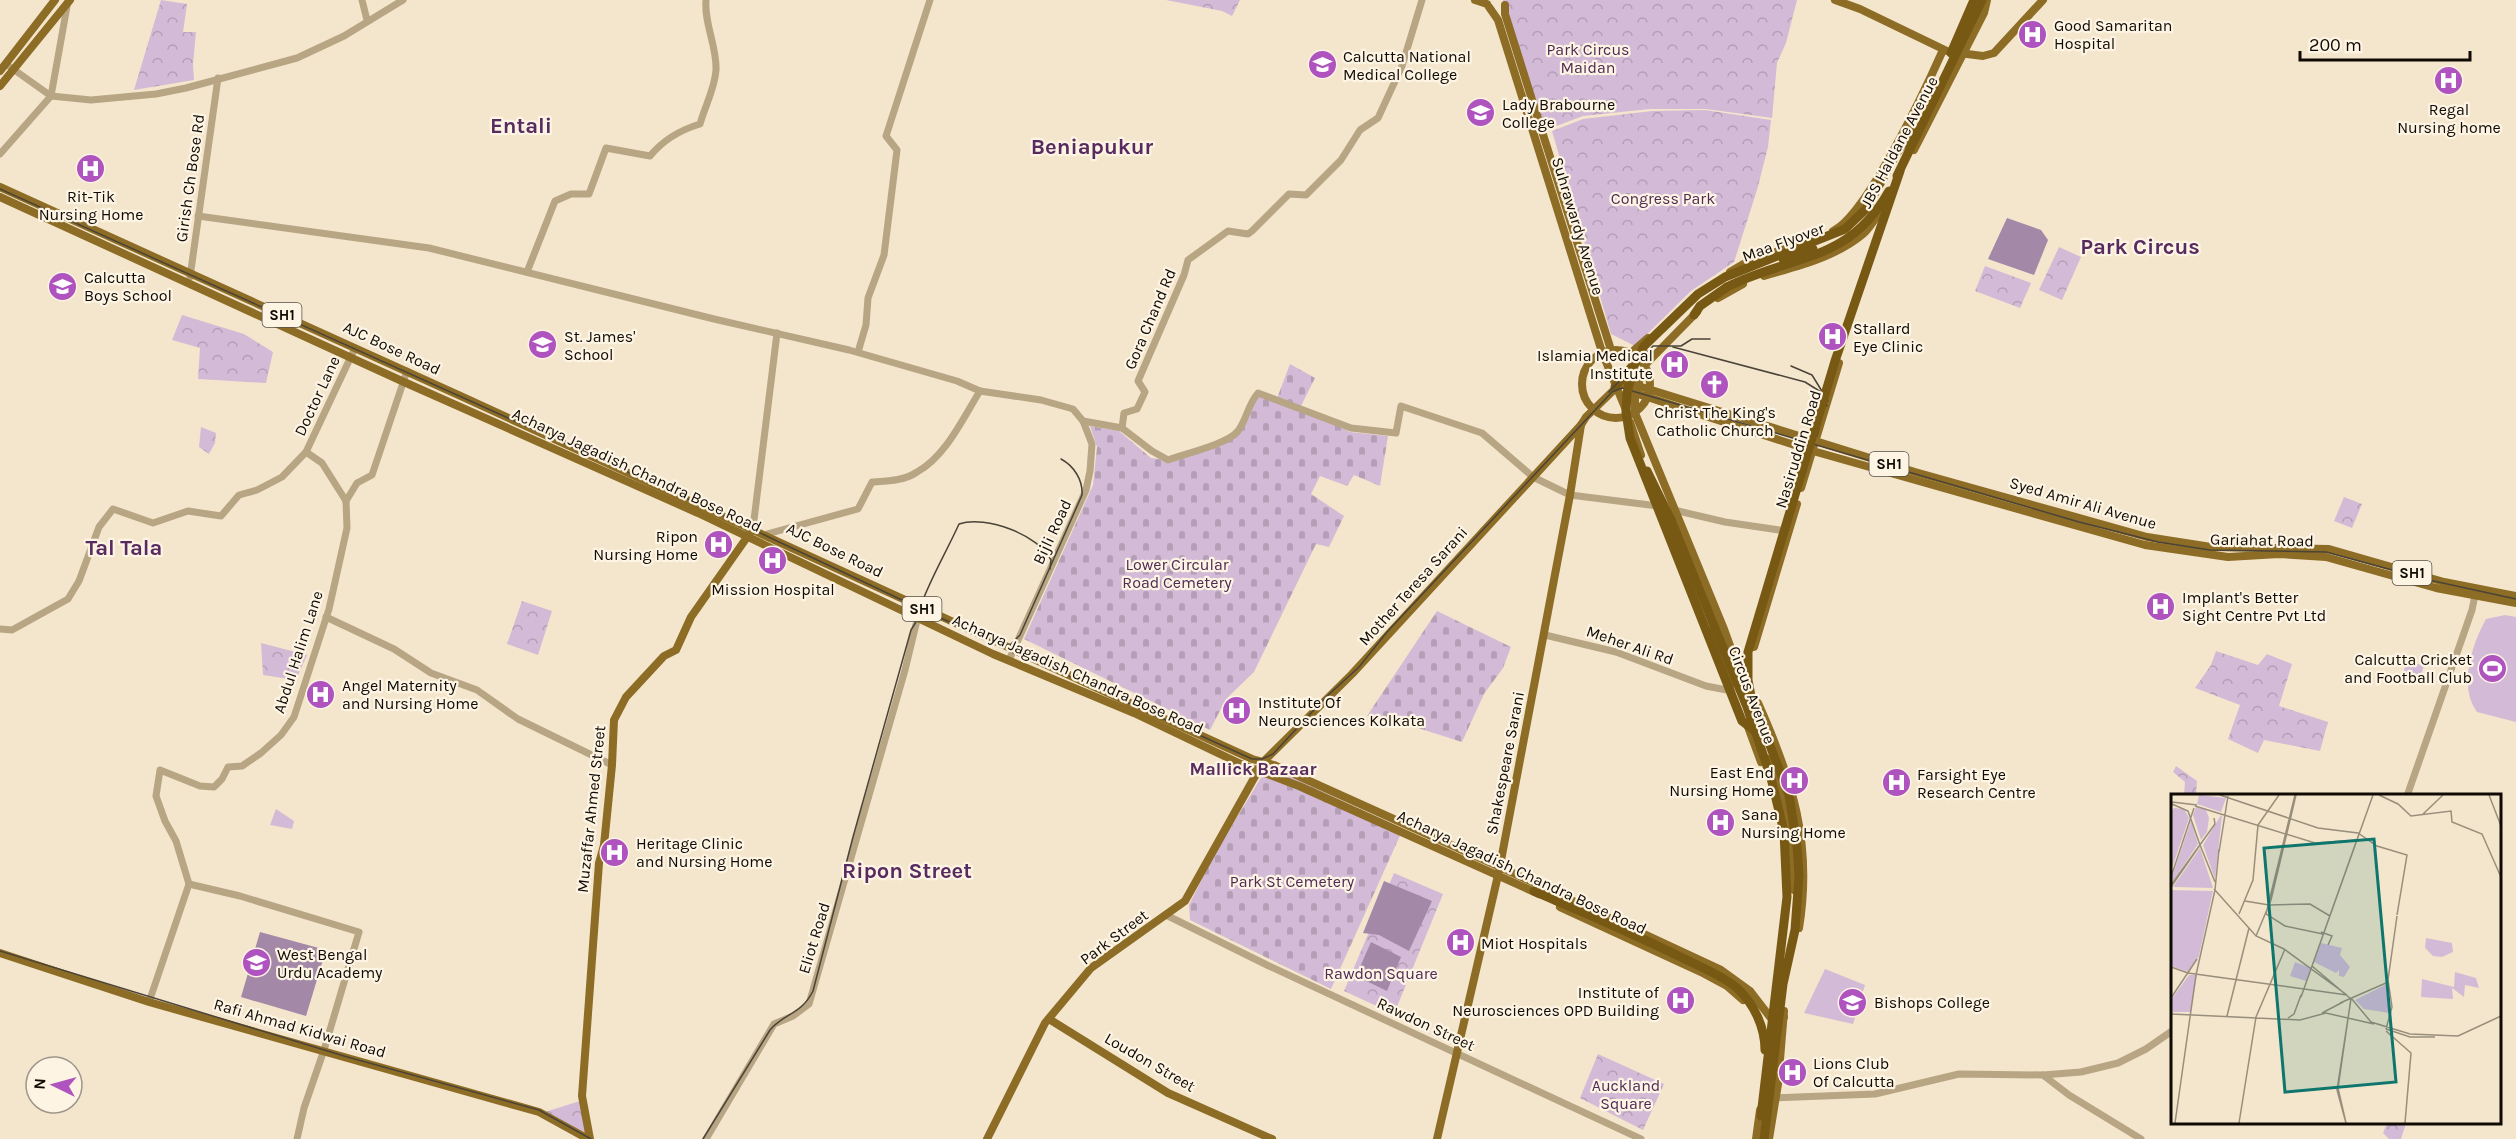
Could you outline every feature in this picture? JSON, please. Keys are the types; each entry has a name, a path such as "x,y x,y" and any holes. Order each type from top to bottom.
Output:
{"highway":[{"name":"Maa Flyover","path":"1616,389 1639,358 1688,308 1725,282 1749,271 1824,245 1855,226 1877,201 1955,45 1974,0"},
{"name":"Maa Flyover","path":"1697,310 1726,287 1824,252 1851,238 1870,219 1900,171 1982,0"},
{"path":"1756,727 1742,721 1630,438 1626,412 1629,380 1644,346 1698,294 1742,268 1822,240 1845,229 1866,208 1896,154 1913,129"},
{"path":"1764,1139 1784,984 1795,930 1799,876 1789,795 1751,696 1748,680 1748,652 1835,361 1900,171"},
{"path":"1647,471 1671,520 1756,727 1779,810 1787,871 1785,916 1757,1139"},
{"path":"1534,891 1707,970 1725,980 1741,993 1757,1016 1764,1037 1762,1112"}],"main road":[{"path":"0,86 6,68 56,0"},
{"path":"6,68 69,0"},
{"path":"1475,0 1498,9 1506,2"},
{"path":"1835,0 1860,9 1943,50 1983,56 1994,53 2043,0"},
{"name":"JBS Haldane Avenue","path":"1984,13 1987,0"},
{"name":"JBS Haldane Avenue","path":"1632,415 1639,358 1697,310 1747,282 1830,253 1853,240 1870,226 1887,202 1984,13 1993,0"},
{"name":"Suhrawardy Avenue","path":"1506,2 1505,14 1607,351 1616,389"},
{"name":"Suhrawardy Avenue","path":"1487,4 1501,31 1607,351"},
{"name":"Maa Flyover","path":"1639,358 1699,291 1747,262 1837,229 1856,211 1916,108 1943,50"},
{"name":"AJC Bose Road","path":"0,187 190,278 407,371 767,534 920,608 1252,759 1261,766"},
{"name":"Acharya Jagadish Chandra Bose Road","path":"0,197 190,278 404,382 747,537 1009,660 1134,713 1241,764 1261,766 1341,794 1499,871 1721,970 1750,991 1770,1017"},
{"path":"1856,211 1870,226"},
{"name":"Nasiruddin Road","path":"1735,691 1743,682 1769,602 1873,252 1876,238 1870,226"},
{"path":"1607,351 1639,358 1650,376 1649,394 1632,415 1609,418 1595,411 1583,394 1583,375 1594,358 1607,351"},
{"path":"1583,423 1624,383 1649,394"},
{"name":"Circus Avenue","path":"1616,389 1632,415 1674,510 1743,682 1753,691 1791,782 1803,847 1801,913 1785,995 1784,1017"},
{"name":"Syed Amir Ali Avenue","path":"1649,394 2164,541 2232,548 2323,548 2444,582 2516,596"},
{"name":"Syed Amir Ali Avenue","path":"1649,394 1813,451 2076,527"},
{"name":"Circus Avenue","path":"1632,415 1647,471 1768,778 1778,820 1783,853 1784,907 1769,1029"},
{"name":"Mother Teresa Sarani","path":"1261,766 1352,674 1583,423"},
{"name":"Shakespeare Sarani","path":"1437,1139 1499,871 1583,423"},
{"path":"1833,457 1836,447"},
{"name":"Gariahat Road","path":"2076,527 2145,545 2184,552 2228,557 2279,554 2326,557 2436,588 2516,603"},
{"name":"Muzaffar Ahmed Street","path":"589,1139 582,1096 599,863 612,765 614,720 626,698 664,656 676,650 691,616 753,528"},
{"path":"1743,682 1756,727 1785,803 1794,867 1793,907 1784,984"},
{"name":"Park Street","path":"987,1139 1025,1065 1029,1051 1049,1019 1091,968 1168,916 1185,901 1261,766"},
{"name":"Acharya Jagadish Chandra Bose Road","path":"1499,871 1557,906 1727,986 1769,1029"},
{"name":"Rafi Ahmad Kidwai Road","path":"0,953 149,1002 539,1112 589,1139"},
{"path":"1769,1139 1784,1017 1770,1017"},
{"name":"Loudon Street","path":"1049,1019 1168,1093 1272,1139"},
{"path":"1757,1139 1769,1029 1783,1029"}],"street":[{"path":"0,154 51,96 69,0"},
{"path":"362,0 367,20"},
{"path":"6,68 51,96 91,100 156,94 297,58 344,36 403,0"},
{"path":"527,272 555,201 571,194 589,194 606,148 650,156 661,142 700,124 716,70 714,49 708,31 706,0"},
{"path":"858,352 866,325 868,298 884,255 897,150 886,136 930,0"},
{"name":"Gora Chand Rd","path":"1122,428 1124,413 1137,409 1145,392 1138,381 1184,275 1188,260 1228,231 1248,234 1289,194 1306,195 1341,160 1360,130 1378,118 1402,66 1422,0"},
{"name":"Girish Ch Bose Rd","path":"190,278 218,78"},
{"path":"198,216 423,247 858,352 957,381 980,391 1041,400 1073,409 1083,421 1122,428 1152,452 1168,460 1225,440 1238,432 1252,400 1258,393 1351,428 1396,433 1401,406 1482,433 1533,477 1570,495 1660,506"},
{"path":"753,528 777,333"},
{"name":"Doctor Lane","path":"0,629 12,630 68,599 78,581 99,527 113,509 153,523 188,511 221,516 239,495 257,490 282,477 306,452 355,348"},
{"path":"306,452 322,463 346,501 357,483 372,475 407,371"},
{"path":"767,534 858,508 872,482 895,480 917,472 940,453 980,391"},
{"name":"Bijli Road","path":"1009,660 1086,490 1092,444 1083,421"},
{"name":"Abdul Halim Lane","path":"189,884 176,841 165,821 156,796 160,770 200,786 214,787 222,779 228,767 242,766 281,735 294,717 326,617 347,528 346,501"},
{"path":"1674,510 1725,522 1789,532"},
{"path":"2407,794 2475,595"},
{"name":"Eliot Road","path":"706,1139 774,1024 794,1017 809,1004 835,919 920,608"},
{"path":"326,617 394,649 431,673 477,690 518,719 612,765"},
{"name":"Meher Ali Rd","path":"1545,635 1577,641 1626,655 1706,686 1735,691"},
{"path":"149,1002 189,884 240,896 359,932 324,1051 304,1107 297,1139"},
{"name":"Rawdon Street","path":"1168,916 1269,966 1641,1139"},
{"path":"1761,1097 1875,1094 1959,1074 2043,1075 2082,1072 2118,1063 2153,1044 2171,1031"},
{"path":"2043,1075 2069,1095 2141,1139"}],"green space":[{"path":"161,0 187,4 183,32 196,32 194,80 134,90"},
{"path":"1166,0 1240,0 1232,16 1222,11"},
{"name":"Park Circus Maidan","path":"1503,0 1797,0 1786,43 1777,63 1772,118 1706,109 1650,109 1583,116 1546,130"},
{"name":"Congress Park","path":"1705,110 1771,120 1768,147 1757,190 1734,262 1691,291 1635,346 1611,334 1552,131 1583,119 1652,111"},
{"path":"2059,247 2081,257 2062,300 2039,290"},
{"path":"1985,266 2031,283 2020,308 1975,291"},
{"path":"182,315 244,334 273,352 266,383 198,379 200,348 172,340"},
{"name":"Lower Circular Road Cemetery","path":"1290,364 1315,378 1300,408 1350,432 1388,436 1380,486 1354,475 1347,486 1320,476 1311,494 1344,516 1329,547 1316,544 1254,672 1226,699 1210,730 1024,639 1093,485 1097,447 1090,426 1119,431 1151,458 1166,460 1226,438 1238,431 1259,395 1276,401"},
{"path":"201,427 216,433 215,443 209,454 199,447"},
{"path":"2344,497 2362,504 2352,528 2334,521"},
{"path":"522,601 552,611 538,655 507,644"},
{"path":"1437,611 1511,647 1503,668 1484,694 1462,742 1396,721 1367,716"},
{"name":"Calcutta Cricket and Football Club","path":"2505,615 2516,617 2516,722 2477,712 2468,690 2469,666 2481,629 2486,619"},
{"path":"261,643 307,655 296,680 263,675"},
{"path":"2216,651 2258,665 2267,654 2292,664 2279,706 2328,722 2320,751 2264,740 2258,753 2228,739 2240,705 2195,688 2211,665"},
{"path":"2407,660 2424,666 2418,683 2402,677"},
{"name":"Park St Cemetery","path":"1268,766 1403,829 1331,989 1190,920 1189,905 1213,857"},
{"path":"2176,766 2197,781 2196,794 2184,794 2185,782 2173,772"},
{"path":"276,809 294,821 292,829 270,825"},
{"name":"Rawdon Square","path":"1394,873 1443,894 1394,1014 1344,991"},
{"path":"1825,969 1865,985 1853,1024 1804,1013"},
{"name":"Auckland Square","path":"1598,1054 1664,1084 1643,1130 1580,1098"},
{"path":"580,1101 587,1136 545,1112"},
{"path":"2387,1124 2406,1124 2401,1139 2389,1139 2383,1133"}],"shaded area":[{"path":"2007,218 2041,230 2048,240 2034,275 1988,259"},
{"path":"1384,881 1432,901 1409,951 1379,935 1363,933"},
{"path":"260,932 326,950 306,1016 241,997"},
{"path":"1371,942 1401,957 1387,991 1356,976"}],"tram line":[{"path":"0,189 701,505 921,609 1252,759 1262,759 1273,754 1325,698 1359,667 1387,632 1612,392 1622,388 2079,522 2158,542 2210,550 2326,552 2429,580 2516,599"},
{"path":"1609,392 1653,346 1681,346 1692,339 1710,339"},
{"path":"1673,347 1805,382 1821,392"},
{"path":"1791,366 1812,375 1828,401 1824,399 1827,406 1825,403 1817,436 1801,441"},
{"path":"1000,645 1010,645 1020,635 1082,495 1077,474 1061,459"},
{"path":"917,616 959,524 983,522 1024,535 1045,551 1051,560 1050,569"},
{"path":"703,1139 770,1030 803,1005 813,991 911,630 919,617 933,613"},
{"path":"0,951 344,1056 539,1110 591,1139"}],"place":[{"name":"Good Samaritan Hospital","path":"2033,34"},
{"name":"Calcutta National Medical College","path":"1322,65"},
{"name":"Regal Nursing home","path":"2449,81"},
{"name":"Lady Brabourne College","path":"1481,113"},
{"name":"Rit-Tik Nursing Home","path":"91,168"},
{"name":"Calcutta Boys School","path":"63,286"},
{"name":"Stallard Eye Clinic","path":"1832,337"},
{"name":"St. James' School","path":"543,345"},
{"name":"Islamia Medical Institute","path":"1674,364"},
{"name":"Christ The King's Catholic Church","path":"1715,384"},
{"name":"Ripon Nursing Home","path":"719,545"},
{"name":"Mission Hospital","path":"773,561"},
{"name":"Implant's Better Sight Centre Pvt Ltd","path":"2161,606"},
{"name":"Calcutta Cricket and Football Club","path":"2493,668"},
{"name":"Angel Maternity and Nursing Home","path":"321,694"},
{"name":"Institute Of Neurosciences Kolkata","path":"1237,711"},
{"name":"East End Nursing Home","path":"1795,781"},
{"name":"Farsight Eye Research Centre","path":"1896,783"},
{"name":"Sana Nursing Home","path":"1720,823"},
{"name":"Heritage Clinic and Nursing Home","path":"615,852"},
{"name":"Miot Hospitals","path":"1460,943"},
{"name":"West Bengal Urdu Academy","path":"256,963"},
{"name":"Institute of Neurosciences OPD Building","path":"1680,1001"},
{"name":"Bishops College","path":"1853,1002"},
{"name":"Lions Club Of Calcutta","path":"1792,1072"}],"district":[{"name":"Entali","path":"521,126"},
{"name":"Beniapukur","path":"1092,147"},
{"name":"Park Circus","path":"2140,247"},
{"name":"Tal Tala","path":"124,548"},
{"name":"Mallick Bazaar","path":"1253,769"},
{"name":"Ripon Street","path":"907,871"}]}
